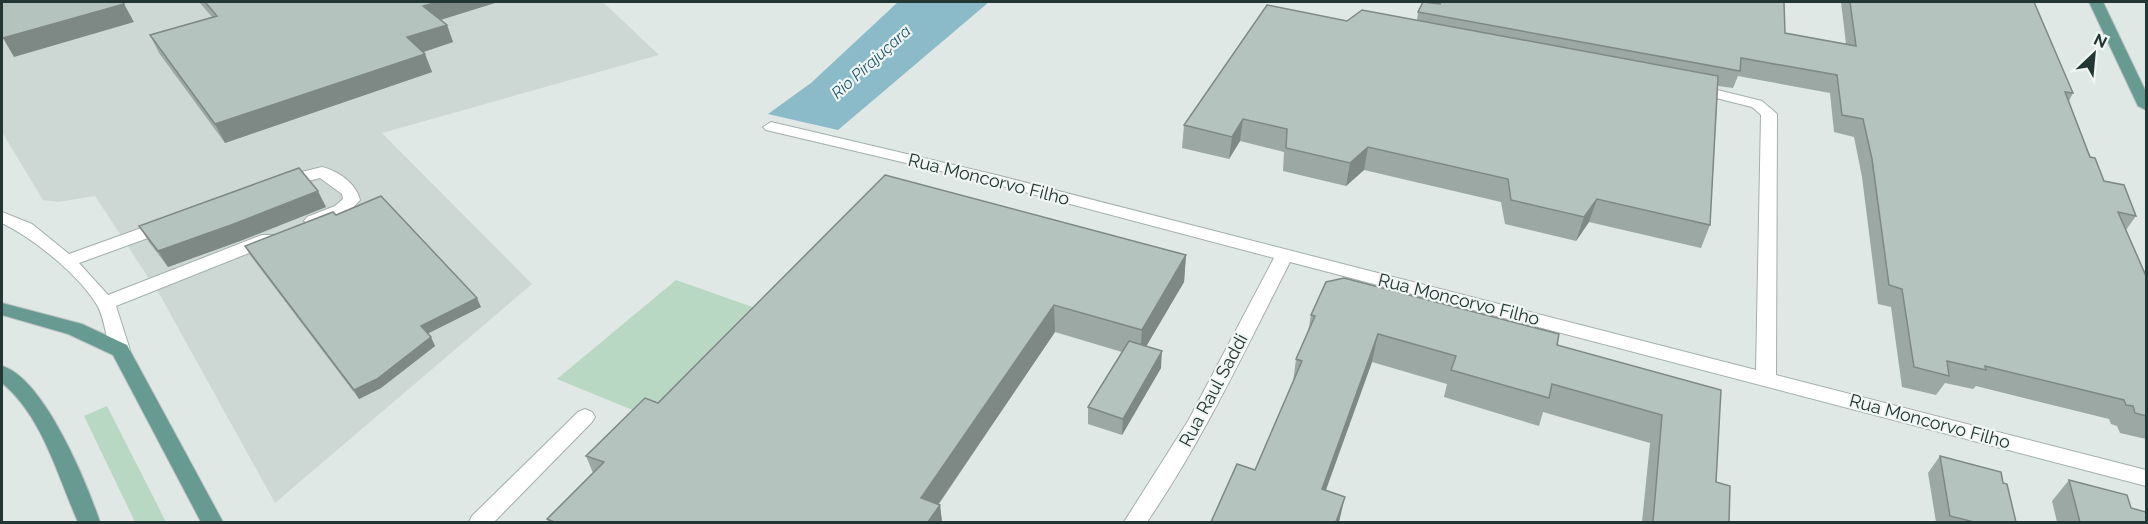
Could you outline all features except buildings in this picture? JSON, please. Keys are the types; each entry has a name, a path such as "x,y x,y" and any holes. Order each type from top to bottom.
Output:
{"main road":[{"path":"2096,2 2146,106"},
{"path":"2,309 75,329 120,350 212,522"},
{"path":"2,373 19,383 38,408 89,522"}],"street":[{"path":"1672,84 1739,98 1757,104 1769,114 1769,304 1766,378"},
{"name":"Rua Moncorvo Filho","path":"771,127 990,178 2146,478"},
{"path":"267,189 306,175 322,172 350,192 352,200 347,206 302,226"},
{"path":"2,217 26,228 67,261 105,303 120,350"},
{"path":"67,261 178,221"},
{"path":"105,303 282,233"},
{"name":"Rua Raul Saddi","path":"1135,522 1157,491 1218,384 1285,254"},
{"path":"480,522 585,417"}],"shaded area":[{"path":"2,2 603,2 659,55 382,133 532,284 275,503 161,297 95,196 58,202 43,200 2,132"}],"green space":[{"path":"676,280 761,310 647,416 557,379"},
{"path":"107,406 166,522 135,522 84,416"}],"water":[{"name":"Rio Pirajuçara","path":"898,2 989,2 838,130 768,114 811,83"}]}
